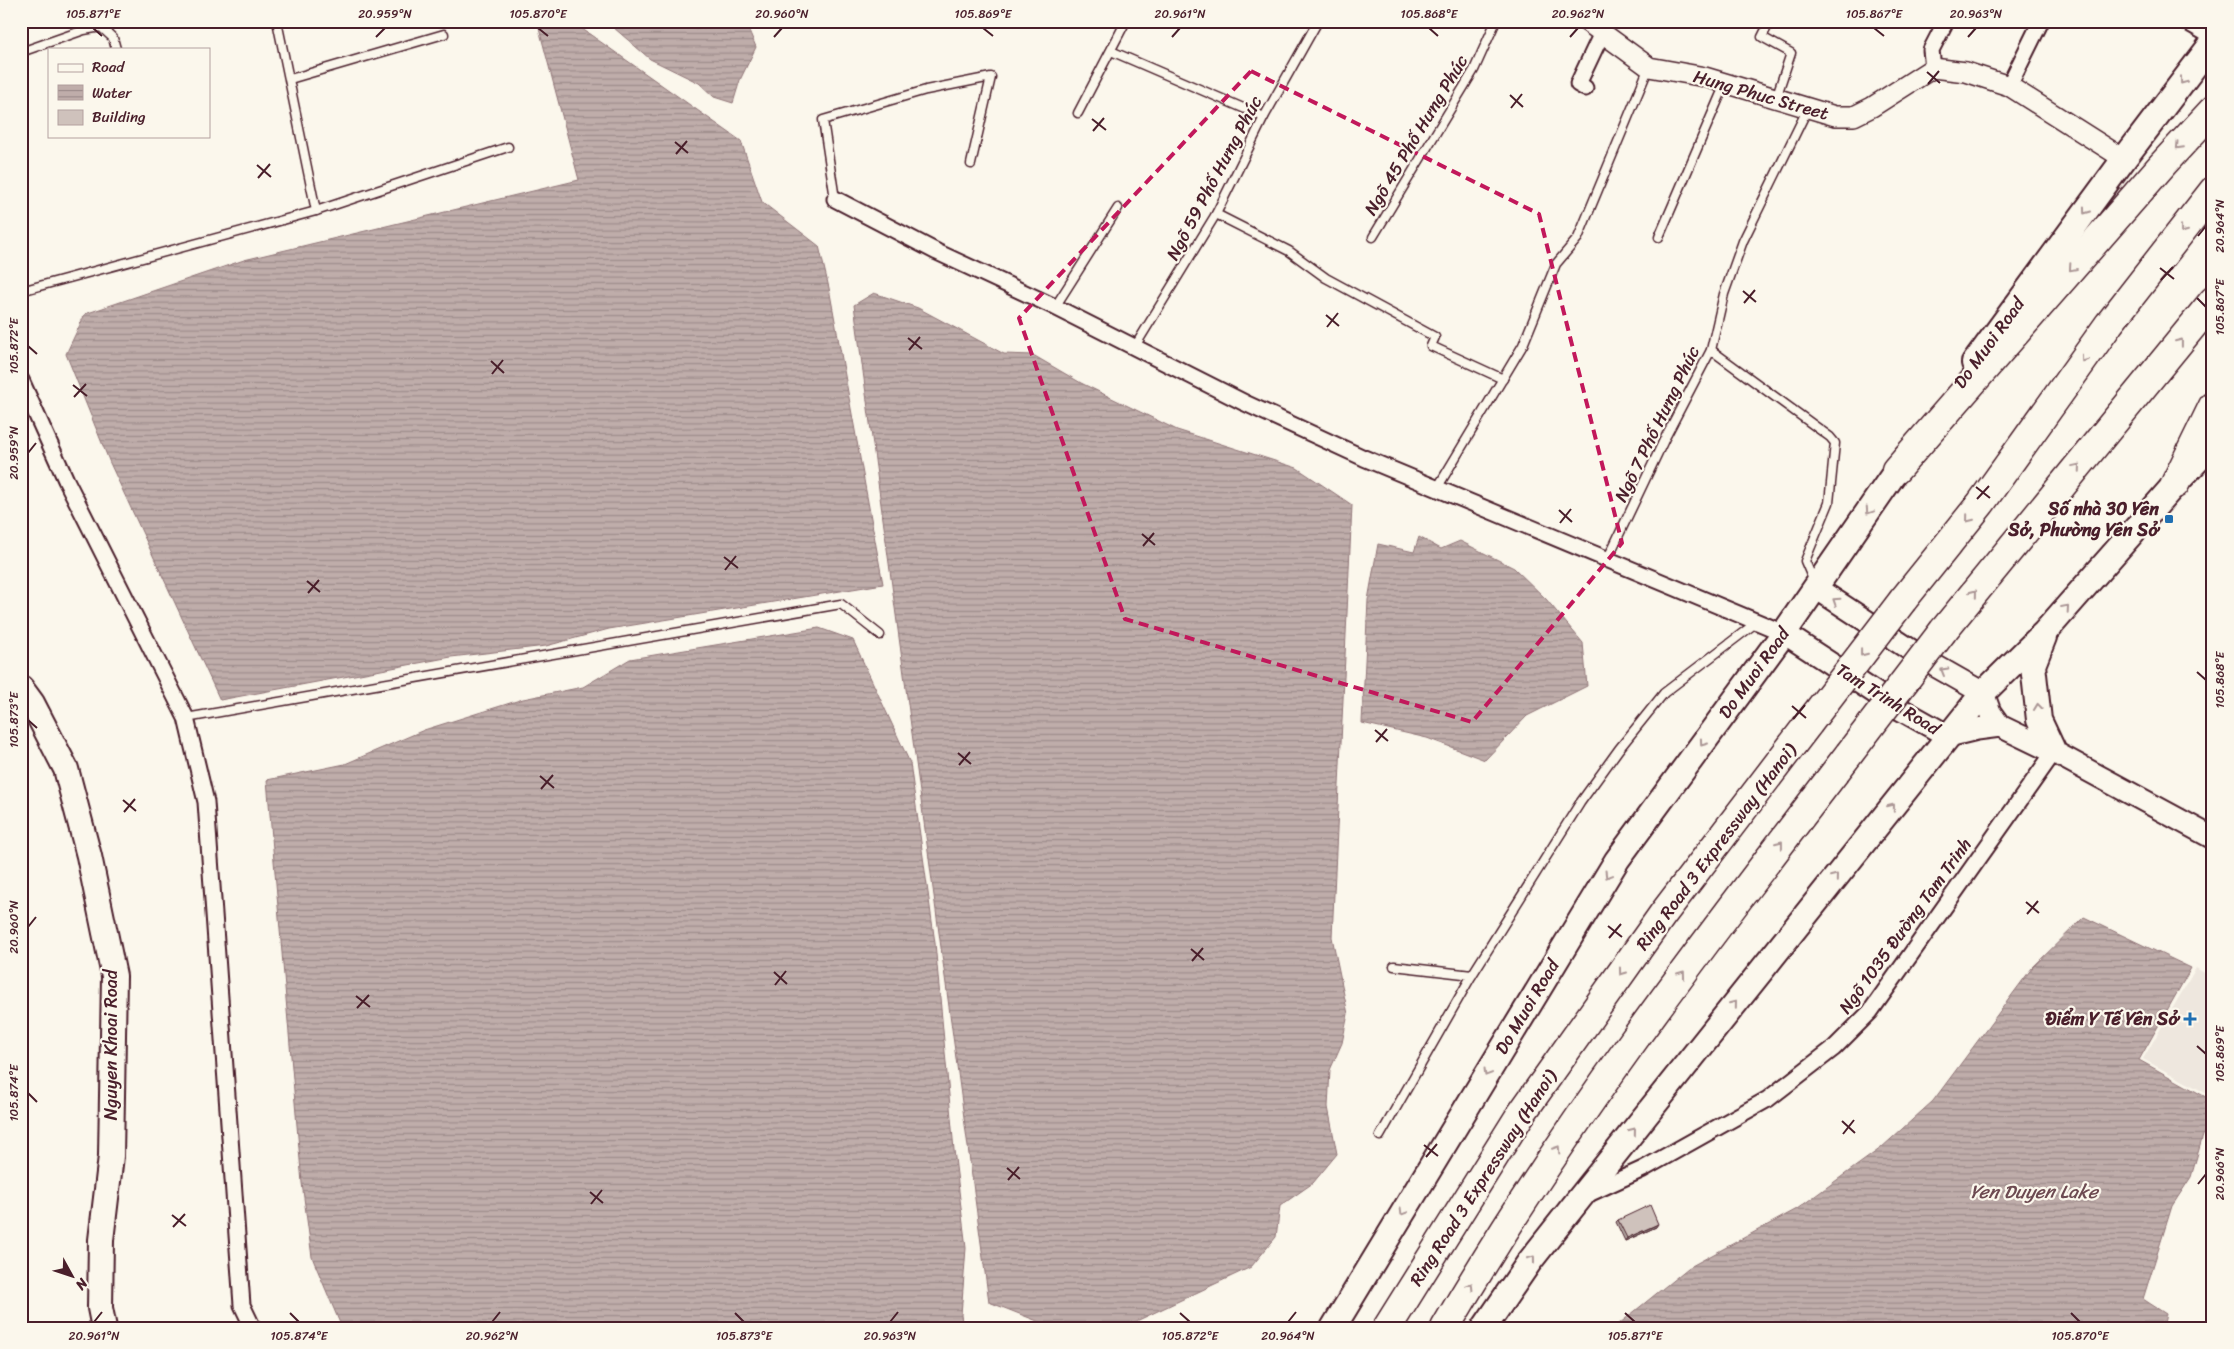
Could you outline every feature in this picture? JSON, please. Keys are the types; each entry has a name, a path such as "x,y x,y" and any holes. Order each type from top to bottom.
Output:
{"highway":[{"path":"1896,470 2162,164 2213,110"},
{"name":"Ring Road 3 Expressway (Hanoi)","path":"1387,1328 1519,1117 1663,914 1904,600 1981,503 2109,324 2213,191"},
{"path":"1445,1328 1560,1144 1703,944 1943,631 2213,301"},
{"path":"2175,484 2213,406"}],"main road":[{"name":"Do Muoi Road","path":"1333,1328 1617,860 1784,633 1896,470 2124,159 2213,42"},
{"path":"1484,1328 1530,1262 1578,1199 1983,693 2045,632 2175,484 2213,444"},
{"path":"1816,588 1932,664 1983,693 1990,712 2000,726 2054,752 2213,838"},
{"path":"2045,632 2033,665 2039,720 2054,752"},
{"name":"Tam Trinh Road","path":"1784,633 1900,708 1948,736 1976,729 2000,726"},
{"name":"Nguyen Khoai Road","path":"21,688 32,703 66,769 89,856 114,976 111,1156 101,1240 100,1308 104,1328"}],"street":[{"name":"Hung Phuc Street","path":"1586,21 1648,67 1726,82 1835,116 1854,116 1872,107 1933,68"},
{"path":"1946,21 1931,50 1933,68 1966,72 2008,86 2124,159"},
{"path":"2008,86 2041,21"},
{"path":"2185,21 2213,37"},
{"path":"1585,88 1578,84 1602,33"},
{"path":"836,199 937,252 1055,307 1245,403 1436,490 1784,633"},
{"path":"21,380 66,480 186,718 206,802 242,1305 253,1328"},
{"name":"Ngõ 1035 Đường Tam Trinh","path":"1578,1199 1644,1169 1768,1098 1834,1048 1870,1012 2054,752"}],"lane":[{"path":"277,21 316,211"},
{"path":"1078,113 1126,21"},
{"name":"Ngõ 59 Phố Hưng Phúc","path":"1134,348 1216,214 1264,117 1318,21"},
{"name":"Ngõ 45 Phố Hưng Phúc","path":"1373,237 1474,70 1496,21"},
{"path":"1770,21 1762,37 1791,53 1776,98"},
{"path":"21,52 84,30 101,27 113,38 116,48"},
{"path":"290,79 444,34"},
{"path":"1111,51 1264,117"},
{"path":"1436,490 1523,345 1556,264 1578,238 1648,67"},
{"path":"836,199 824,120 926,90 991,77 971,164"},
{"path":"1659,237 1726,82"},
{"name":"Ngõ 7 Phố Hưng Phúc","path":"1607,560 1665,438 1711,350 1724,294 1743,241 1809,107"},
{"path":"21,291 316,211 508,147"},
{"path":"1055,307 1118,208"},
{"path":"1216,214 1288,251 1326,278 1435,337 1431,346 1503,378"},
{"path":"1711,350 1830,438 1835,444 1829,503 1806,561 1816,588"},
{"path":"186,718 841,604 880,635"},
{"path":"1380,1136 1472,975 1580,803 1624,742 1664,693 1757,622"},
{"path":"1394,966 1472,975"}],"highlighted area":[{"path":"1251,71 1539,214 1622,543 1472,722 1125,619 1019,318"}],"shaded area":[{"name":"Điểm Y Tế Yên Sở","path":"2196,968 2213,978 2213,1097 2143,1059"}],"water":[{"path":"537,21 571,21 741,141 762,202 819,246 829,288 883,584 609,629 546,646 451,657 220,700 110,463 66,354 85,314 244,260 579,180"},
{"path":"606,21 745,21 756,47 740,80 733,103 714,97 699,83 650,59"},
{"path":"874,293 918,308 1004,354 1033,355 1081,383 1177,430 1297,468 1352,505 1332,937 1348,1014 1342,1043 1330,1070 1328,1107 1337,1154 1313,1183 1280,1206 1276,1237 1251,1267 1126,1326 1055,1328 989,1302 854,305"},
{"path":"1419,537 1441,549 1460,541 1514,568 1546,599 1583,643 1587,686 1527,716 1485,760 1427,738 1362,723 1368,600 1378,544 1414,552"},
{"path":"819,628 853,640 910,763 935,943 954,1150 966,1248 961,1315 963,1328 342,1328 312,1257 302,1183 267,780 345,764 424,730 523,699 583,687 630,659"},
{"name":"Yen Duyen Lake","path":"2084,917 2191,968 2139,1060 2213,1101 2191,1177 2172,1206 2143,1299 2166,1314 2163,1328 1614,1328 1688,1268 1797,1209 1881,1148 1933,1101 2032,968"}],"building":[{"path":"1650,1205 1658,1224 1627,1238 1618,1220"}],"place":[{"name":"Số nhà 30 Yên Sở, Phường Yên Sở","path":"2169,519"},
{"name":"Điểm Y Tế Yên Sở","path":"2190,1019"}]}
